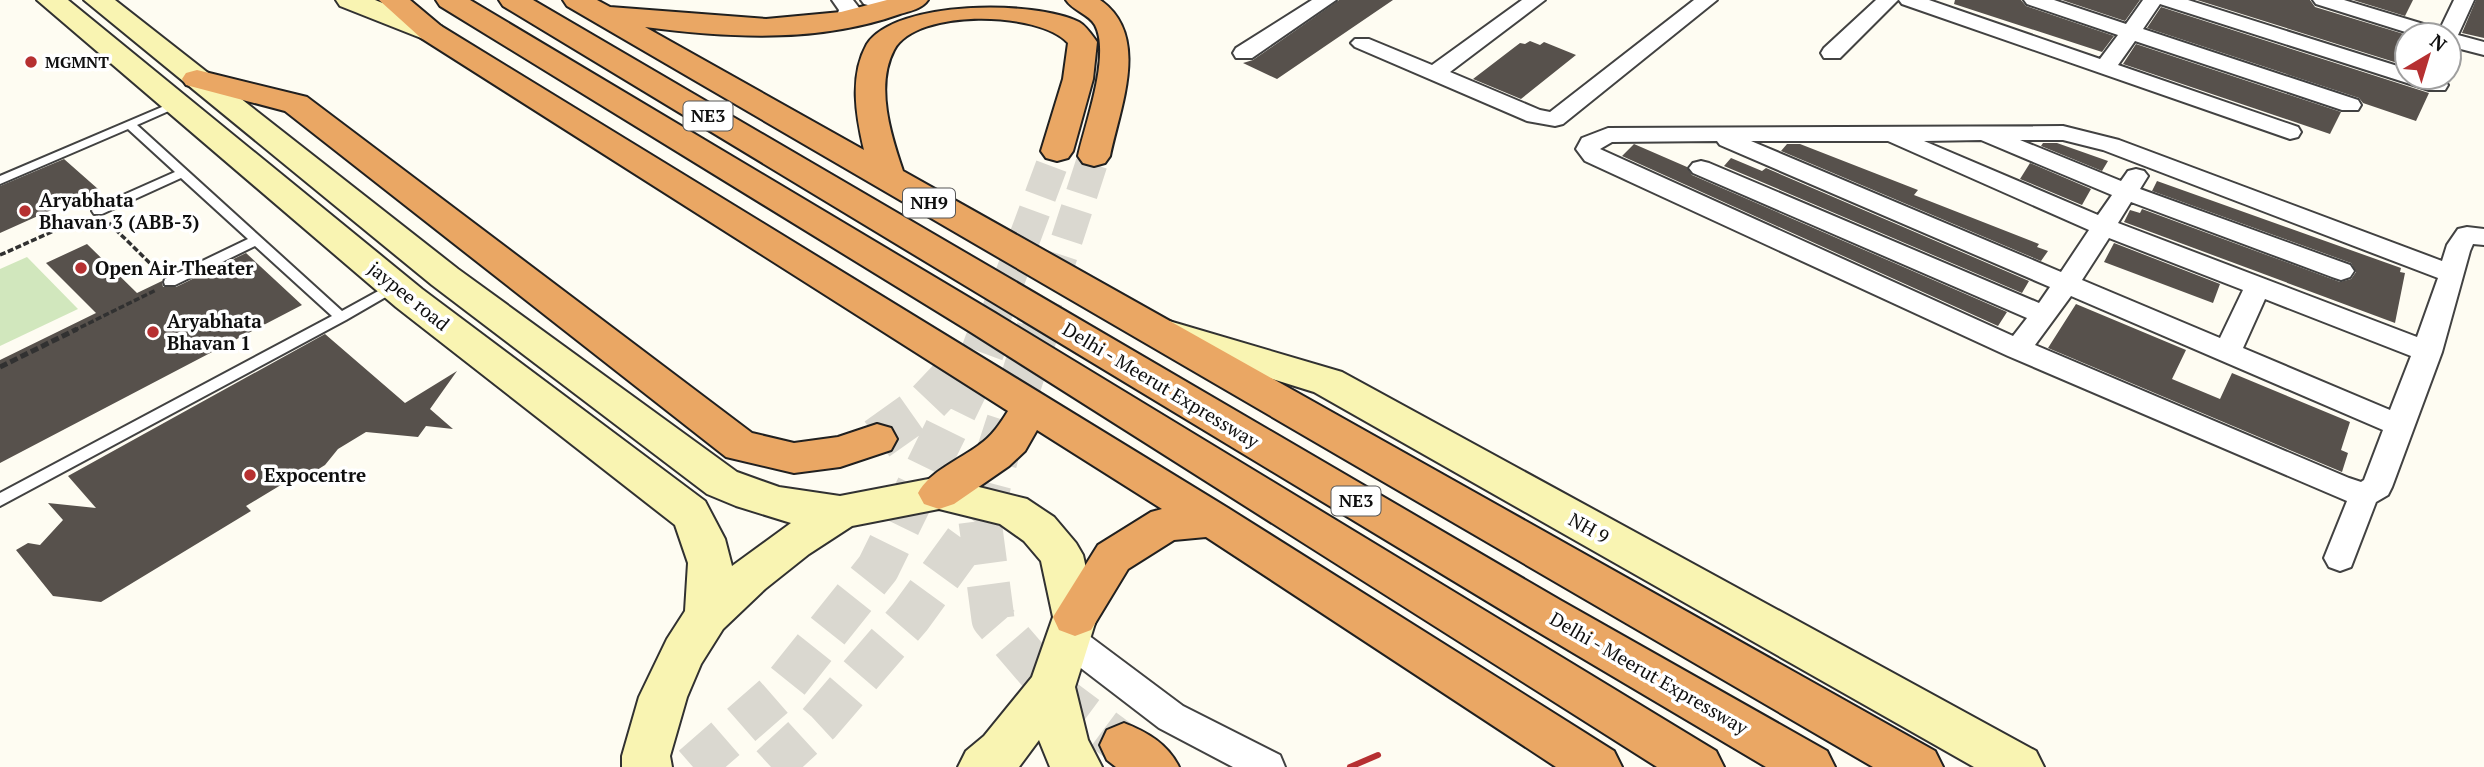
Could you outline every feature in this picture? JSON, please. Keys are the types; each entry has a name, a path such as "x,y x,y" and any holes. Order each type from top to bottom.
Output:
{"highway":[{"path":"393,0 431,32 1213,520 1597,767"},
{"name":"Delhi - Meerut Expressway","path":"450,0 982,322 1699,767"},
{"name":"Delhi - Meerut Expressway","path":"513,0 1544,613 1810,767"},
{"path":"888,180 874,128 870,85 881,45 895,27 908,19 949,4 981,0 1017,3 1040,8 1072,24 1082,42 1083,59 1057,151"},
{"path":"1080,0 1101,14 1110,27 1114,41 1111,73 1094,156"},
{"path":"587,5 720,28 800,26 844,10 883,12 911,1"},
{"name":"NH9","path":"587,5 888,180 1918,767"},
{"path":"186,91 296,104 740,446 794,458 839,452 877,439"},
{"path":"939,494 1012,440 1030,408"},
{"path":"1072,628 1113,557 1166,524 1213,520"}],"street":[{"name":"jaypee road","path":"51,0 145,56 402,292 690,513 703,534 711,559 712,587 708,617"},
{"path":"98,0 145,56"},
{"path":"350,0 431,32"},
{"path":"871,0 911,1"},
{"path":"1244,53 1326,0"},
{"path":"1434,74 1535,0"},
{"path":"1362,43 1535,117 1556,119 1707,0"},
{"path":"1832,53 1888,0"},
{"path":"1909,0 2290,132"},
{"path":"2034,0 2350,105"},
{"path":"2105,68 2153,0"},
{"path":"2167,0 2393,71"},
{"path":"2455,21 2464,0"},
{"path":"2329,1 2393,21"},
{"path":"2463,42 2484,50"},
{"path":"186,91 445,277 722,483 774,504 840,513"},
{"path":"1979,132 2126,192 2341,271"},
{"path":"2364,495 2018,349 1593,156 1588,149 1590,143 1608,135 2063,133 2088,138 2147,159 2452,274"},
{"path":"1888,134 2104,226 2428,352"},
{"path":"1719,136 1918,210 2066,285 2398,425"},
{"path":"2018,349 2066,285 2147,159"},
{"path":"1701,168 2043,315"},
{"path":"2340,558 2364,495 2377,487 2398,425 2428,352 2462,239 2467,235 2484,237"},
{"path":"402,292 445,277"},
{"path":"2227,354 2258,287"},
{"name":"NH 9","path":"1144,326 1328,382 2018,767"},
{"path":"643,763 663,697 682,653 708,617 750,576 794,542 840,513 875,503 939,494 1012,511 1039,529 1061,555 1072,628 1052,687 1001,752 983,767"},
{"path":"1072,628 1171,718 1267,767"},
{"path":"1052,687 1065,747 1077,767"}],"lane":[{"path":"0,180 129,124 186,91"},
{"path":"129,124 341,317"},
{"path":"98,211 181,174"},
{"path":"170,282 257,240"},
{"path":"0,500 341,317 402,292"}],"path":[{"path":"0,255 98,211 170,282 0,367"}],"green space":[{"path":"27,257 78,309 0,346 0,269"}],"building":[{"path":"1339,0 1393,0 1277,79 1243,63 1253,60"},
{"path":"1955,0 2021,0 2026,6 2114,36 2102,52 1954,4"},
{"path":"2062,0 2140,0 2125,21"},
{"path":"2197,0 2310,0 2315,7 2393,31 2393,62"},
{"path":"2353,0 2413,0 2405,16"},
{"path":"2476,0 2484,0 2484,38 2463,33"},
{"path":"2161,7 2393,81 2393,91 2429,93 2416,121 2363,103 2359,98 2147,28"},
{"path":"1530,41 1540,45 1544,42 1576,55 1521,99 1473,79 1520,43"},
{"path":"2136,44 2341,112 2330,134 2123,64"},
{"path":"2043,143 2057,143 2108,161 2102,171 2041,146"},
{"path":"1634,144 1687,167 1692,175 2007,312 1998,326 1622,156"},
{"path":"1787,144 1800,144 1918,190 1914,195 2039,244 2037,247 2048,251 2041,261 1781,151"},
{"path":"1731,158 1762,171 1766,168 2029,281 2022,293 1724,166"},
{"name":"Aryabhata Bhavan 3 (ABB-3)","path":"64,159 98,189 0,233 0,186"},
{"path":"2030,163 2091,189 2082,205 2020,179"},
{"path":"2157,181 2401,268 2400,272 2405,273 2395,323 2124,222 2130,210 2140,213 2142,209 2340,282 2351,279 2356,272 2351,263 2152,191"},
{"path":"2114,243 2220,284 2213,303 2104,262"},
{"name":"Aryabhata Bhavan 1","path":"87,244 137,293 162,281 163,287 176,287 246,253 302,305 0,463 0,360 96,313 46,263"},
{"path":"2076,304 2186,350 2172,379 2220,399 2232,373 2350,422 2341,450 2348,453 2342,472 2048,348"},
{"path":"325,334 405,403 457,371 430,409 453,429 426,426 418,437 366,432 338,449 325,465 309,475 299,474 246,506 251,511 101,602 53,596 16,550 28,543 40,545 63,520 48,503 96,508 68,476"}],"tunnel":[{"path":"990,331 1057,151"},
{"path":"1037,331 1094,156"},
{"path":"693,767 780,691 878,568 978,364 991,329"},
{"path":"980,521 999,449 1038,329"},
{"path":"877,439 925,405 965,363"},
{"path":"771,767 819,723 910,617 980,521"},
{"path":"980,521 993,619 1062,699 1124,745"}],"railway":[{"path":"1350,767 1378,755"}],"place":[{"name":"MGMNT","path":"31,62"},
{"name":"Aryabhata Bhavan 3 (ABB-3)","path":"25,211"},
{"name":"Open Air Theater","path":"81,268"},
{"name":"Aryabhata Bhavan 1","path":"153,332"},
{"name":"Expocentre","path":"250,475"}]}
